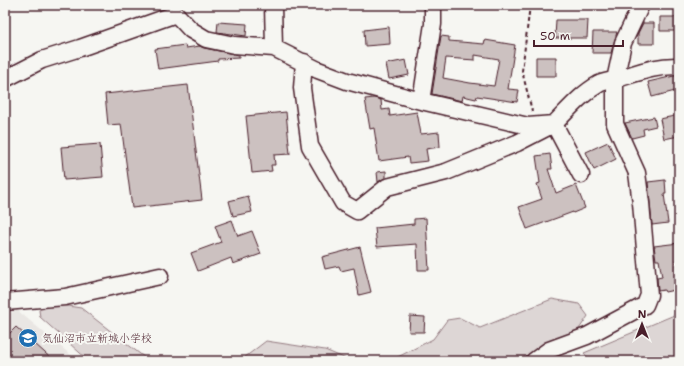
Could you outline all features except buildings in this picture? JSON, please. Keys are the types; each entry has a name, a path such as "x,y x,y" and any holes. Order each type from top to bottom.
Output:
{"street":[{"path":"273,5 274,48"},
{"path":"421,101 434,5"},
{"path":"534,361 549,350 588,336 645,305 649,295 637,173 615,124 615,80 623,43 641,5"},
{"path":"5,79 42,60 80,48 174,10 191,30 206,39 234,45 274,48 318,70 347,81 421,101 528,126 554,124"},
{"path":"304,62 302,88 310,146 343,203 357,211 387,187 446,172 517,143 554,124 581,96 600,83 667,65 679,66"},
{"path":"554,124 581,175"},
{"path":"5,302 65,297 160,276"}],"path":[{"path":"530,5 522,71 536,126"}],"shaded area":[{"path":"552,299 579,304 588,316 579,329 517,361 390,361 433,339 447,320 460,318 480,328"},
{"path":"55,304 81,308 149,361 89,361 40,317 39,310"},
{"name":"気仙沼市立新城小学校","path":"17,310 78,361 5,361 5,315"},
{"path":"679,313 679,359 675,361 591,361 584,353"},
{"path":"266,341 325,350 351,361 240,361"}],"place":[{"name":"気仙沼市立新城小学校","path":"28,338"}]}
